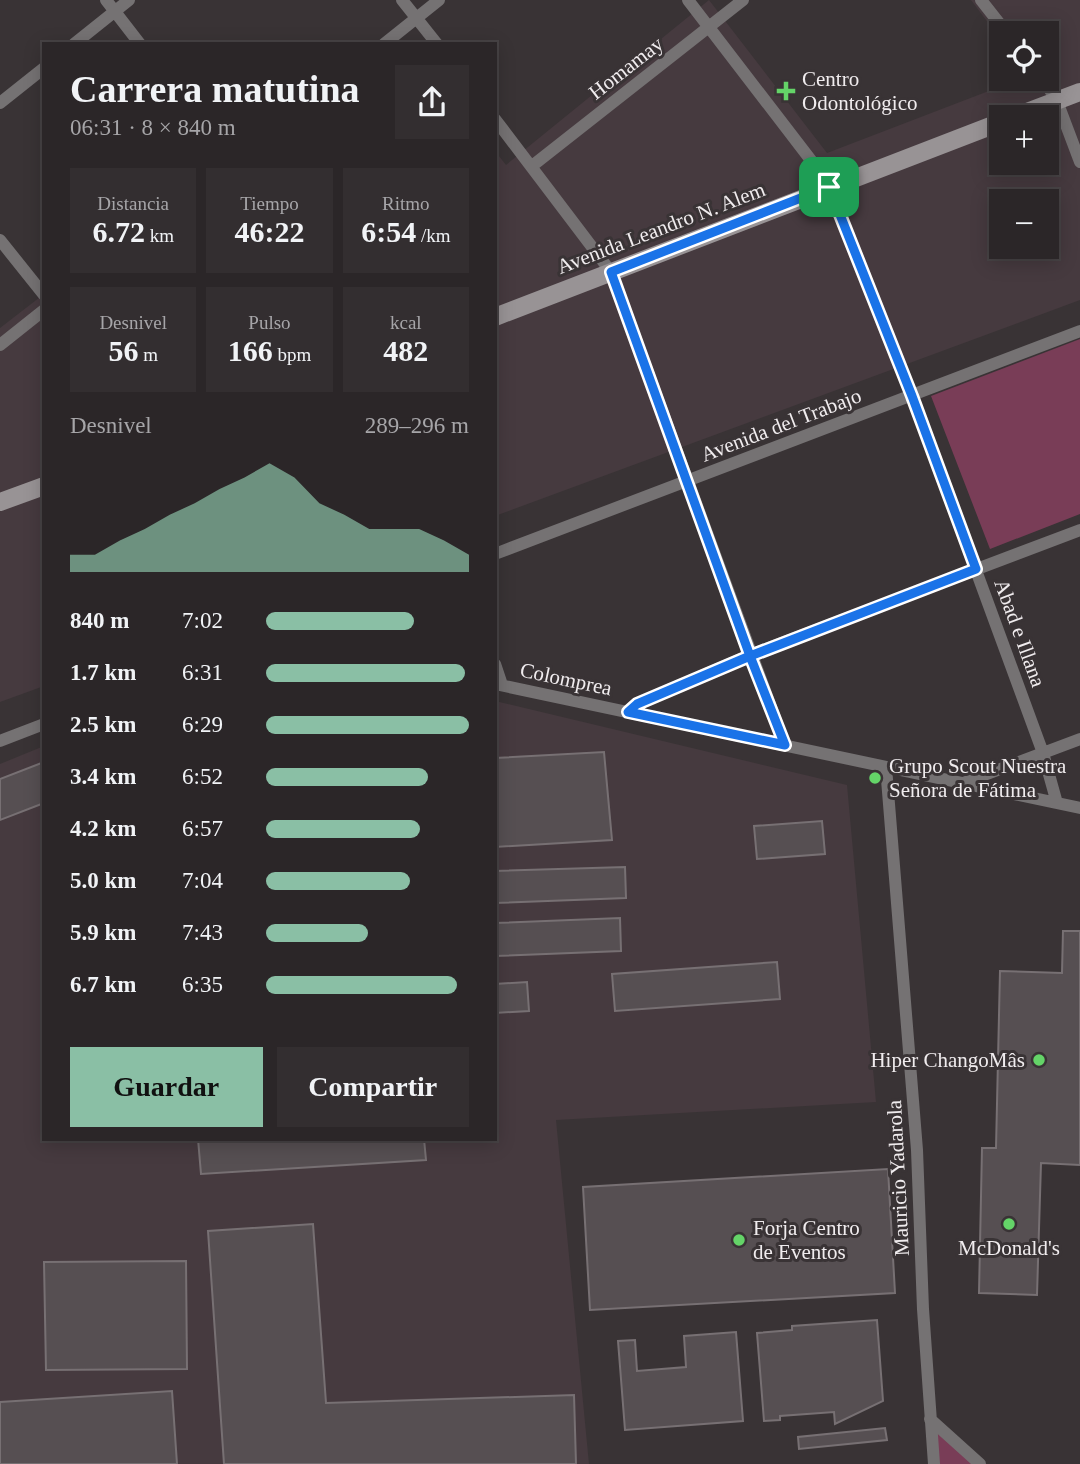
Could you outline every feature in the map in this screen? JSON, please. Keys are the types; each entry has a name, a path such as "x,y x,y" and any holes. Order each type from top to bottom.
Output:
{"main road":[{"path":"1046,105 1080,92"},
{"name":"Avenida Leandro N. Alem","path":"497,316 989,127"},
{"path":"0,502 42,487"}],"street":[{"path":"106,0 138,42"},
{"path":"76,42 129,0"},
{"path":"402,0 435,42"},
{"path":"386,42 439,0"},
{"name":"Abad e Illana","path":"688,0 829,187 912,396 1043,753 1057,803"},
{"name":"Homamay","path":"532,166 743,0"},
{"path":"981,0 998,21"},
{"path":"0,103 42,70"},
{"path":"1051,91 1080,162"},
{"path":"497,122 611,272 750,656 785,745"},
{"path":"0,240 42,292"},
{"path":"0,345 42,312"},
{"name":"Avenida del Trabajo","path":"497,553 1080,331"},
{"path":"628,712 637,704 750,656 1080,530"},
{"name":"Colomprea","path":"499,685 1080,808"},
{"path":"1,735 42,725"},
{"path":"963,783 1080,739"},
{"name":"Mauricio Yadarola","path":"886,767 917,1150 934,1464"},
{"path":"930,1419 981,1464"}],"shaded area":[{"path":"709,0 827,153 989,91 1059,91 1059,21 989,21 989,24 971,0 1080,0 1080,300 497,515 497,154 506,165"},
{"path":"42,296 42,687 0,702 0,328"},
{"path":"1080,339 1080,514 990,549 931,396"},
{"path":"497,701 847,785 876,1102 556,1120 589,1464 0,1464 0,764 42,747 42,1141 497,1141"},
{"path":"930,1419 980,1464 934,1464"}],"building":[{"path":"604,752 612,840 497,847 497,758"},
{"path":"42,763 42,804 0,820 0,779"},
{"path":"822,821 825,854 757,859 754,826"},
{"path":"625,867 626,898 497,903 497,871"},
{"path":"620,918 621,951 497,956 497,923"},
{"name":"Hiper ChangoMâs","path":"1063,931 1080,931 1080,1165 1041,1163 1037,1295 979,1293 982,1148 996,1148 1000,971 1062,973"},
{"path":"777,962 780,999 615,1011 612,974"},
{"path":"527,982 529,1011 497,1013 497,984"},
{"path":"198,1141 424,1141 426,1160 201,1174"},
{"name":"Forja Centro de Eventos","path":"888,1169 895,1293 590,1310 583,1187"},
{"path":"313,1224 326,1403 574,1395 576,1464 224,1464 208,1231"},
{"path":"186,1261 187,1369 46,1370 44,1262"},
{"path":"877,1320 883,1401 835,1424 834,1412 780,1416 780,1420 764,1421 757,1333 792,1330 792,1326"},
{"path":"736,1332 743,1421 625,1430 618,1341 635,1340 637,1371 686,1367 684,1336"},
{"path":"172,1391 177,1464 0,1464 0,1402"},
{"path":"885,1428 887,1440 799,1449 798,1437"}],"place":[{"name":"Centro Odontológico","path":"786,91"},
{"name":"Grupo Scout Nuestra Señora de Fátima","path":"875,778"},
{"name":"Hiper ChangoMâs","path":"1039,1060"},
{"name":"McDonald's","path":"1009,1224"},
{"name":"Forja Centro de Eventos","path":"739,1240"}],"route":[{"path":"829,187 611,272 750,656 637,704 628,712 785,745 750,656 976,569 912,396 829,187"}]}
